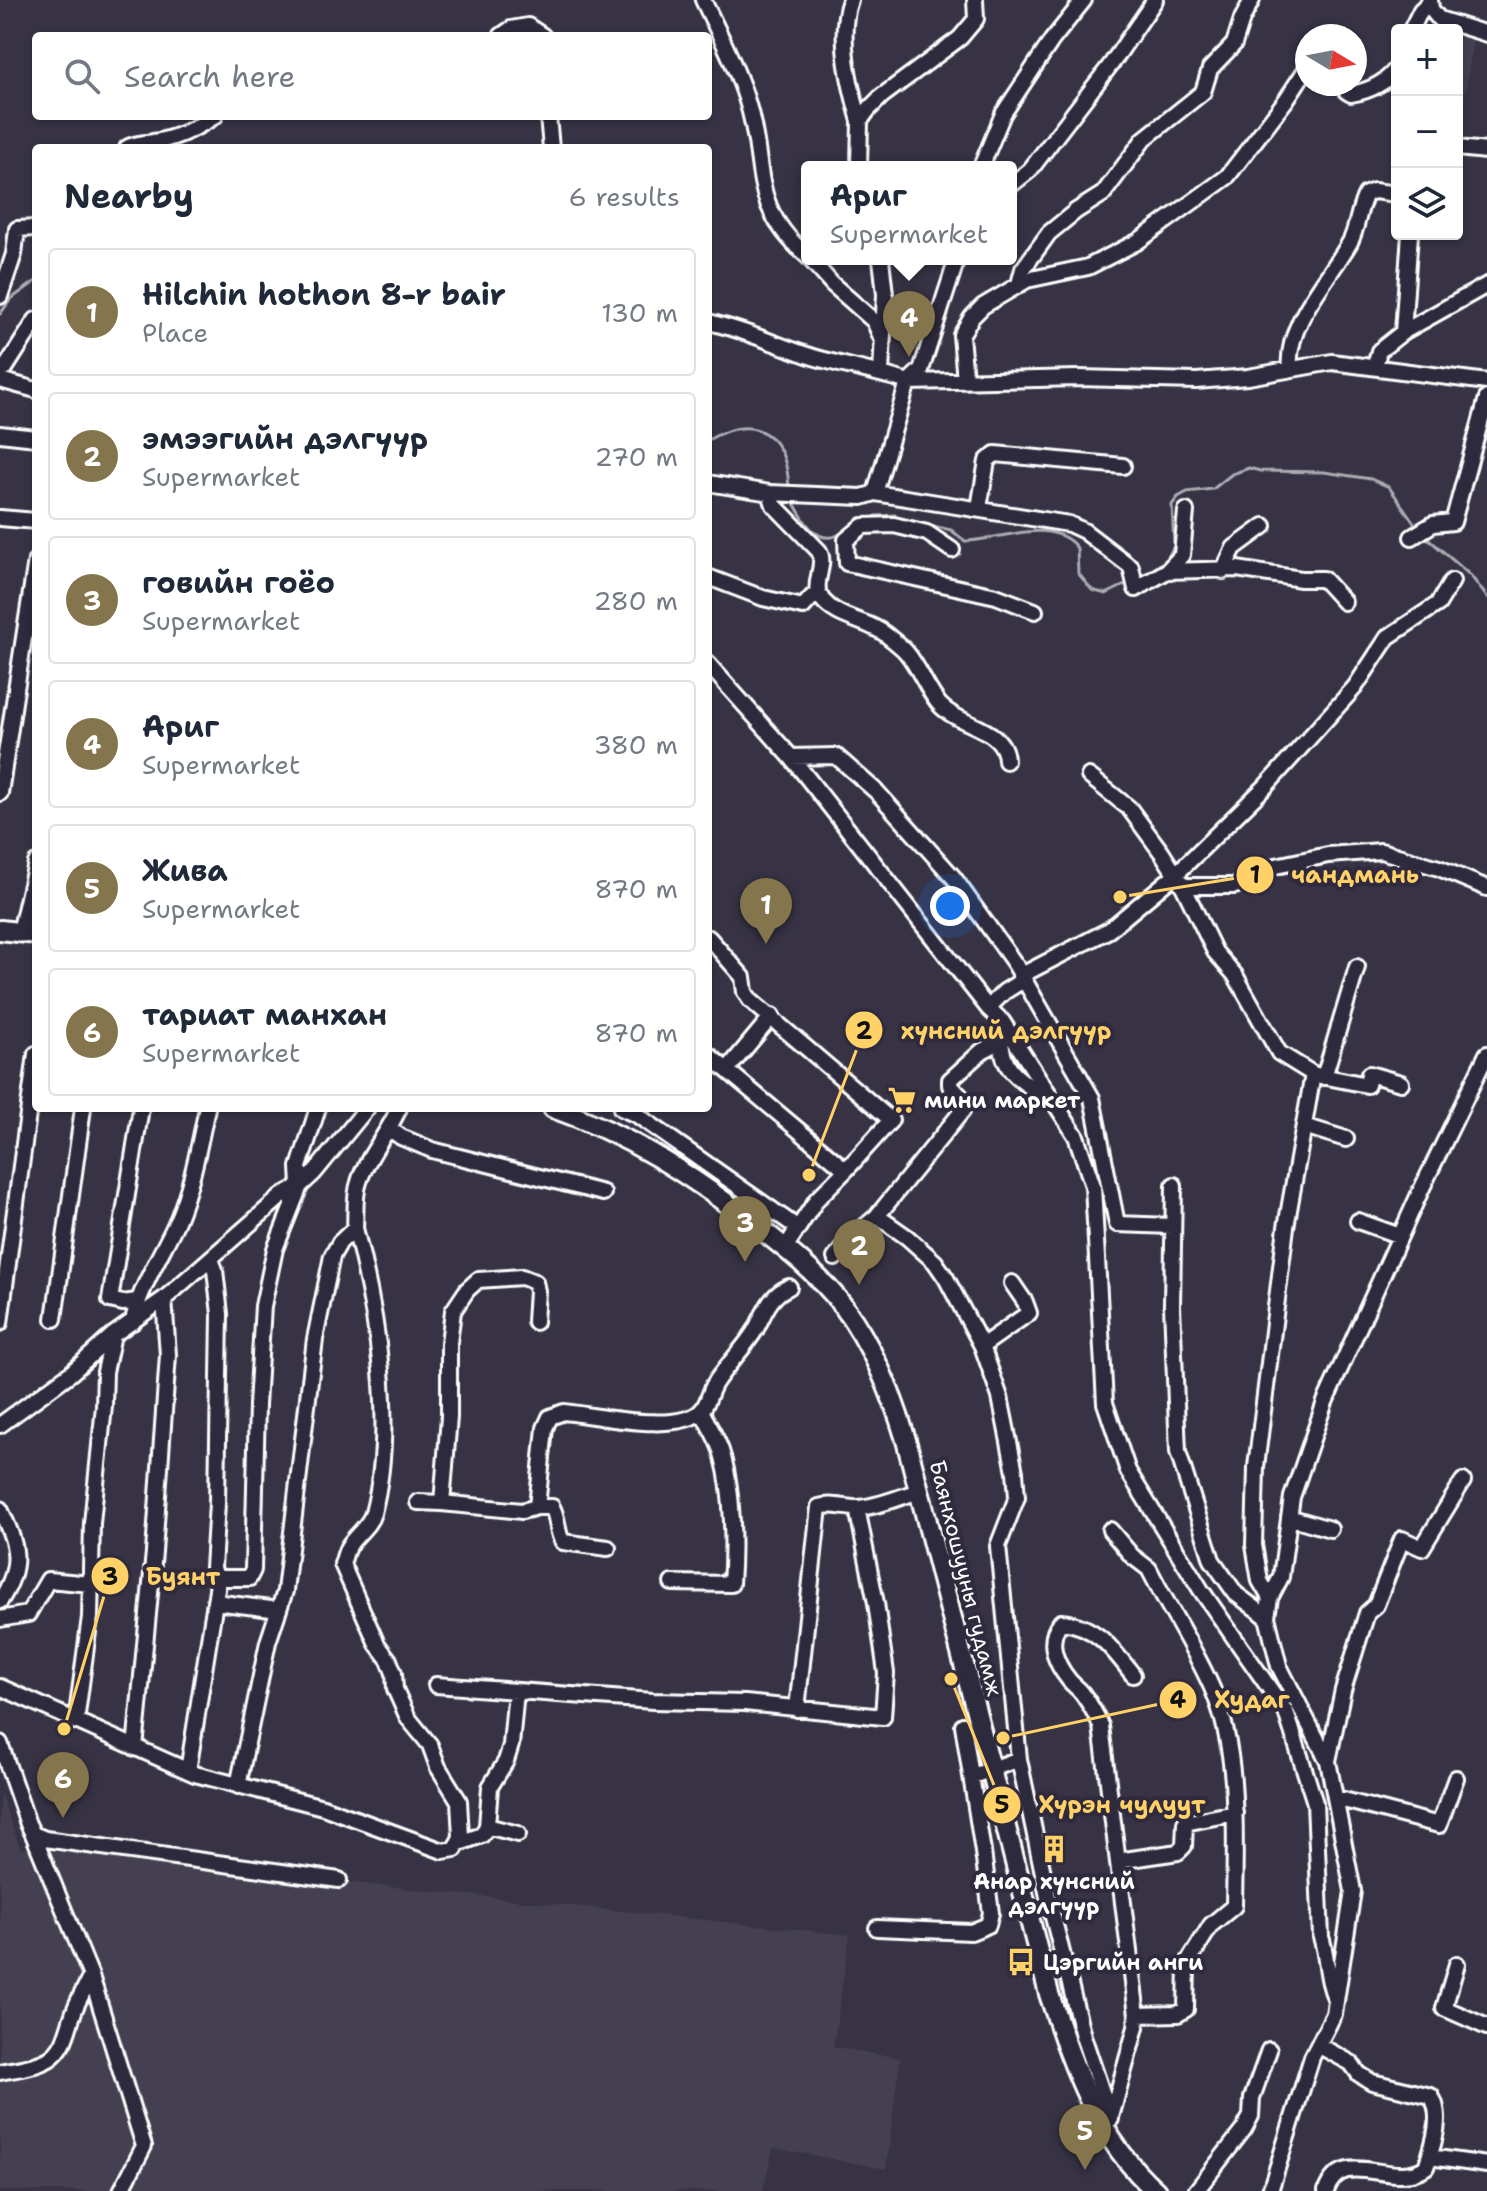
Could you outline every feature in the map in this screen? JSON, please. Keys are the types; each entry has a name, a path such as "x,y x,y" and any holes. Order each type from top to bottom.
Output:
{"main road":[{"path":"0,930 28,933"},
{"name":"Баянхошууны гудамж","path":"564,1112 598,1124 665,1160 785,1248 845,1308 876,1359 900,1421 919,1491 982,1774 1010,1845 1049,1994 1071,2060 1108,2137 1128,2164 1156,2191"}],"street":[{"path":"703,0 748,102 758,150 760,181 769,212 787,239 801,252"},
{"path":"850,0 846,20 847,52 852,92 860,121 859,161"},
{"path":"860,121 882,96 960,38 976,19 975,0"},
{"path":"983,161 1003,114 1052,40 1084,0"},
{"path":"1017,180 1030,170 1112,63 1155,0"},
{"path":"1019,284 1023,269 1049,233 1103,194 1144,139 1203,92 1210,69 1234,44 1252,0"},
{"path":"1414,24 1430,1"},
{"path":"1430,1 1431,9 1439,19 1487,34"},
{"path":"507,32 528,26 537,32"},
{"path":"1367,90 1391,77"},
{"path":"965,380 960,342 965,327 991,300 1019,284 1064,270 1088,267 1137,242 1227,177 1295,86"},
{"path":"133,144 155,142 209,120"},
{"path":"548,120 551,144"},
{"path":"1463,149 1487,151"},
{"path":"1290,369 1293,336 1350,241 1366,194 1374,191 1391,193"},
{"path":"0,226 32,228"},
{"path":"0,296 14,254 17,229"},
{"path":"1403,332 1410,240"},
{"path":"814,265 874,321 883,341"},
{"path":"881,373 885,294 882,265"},
{"path":"875,493 908,382 921,370 955,265"},
{"path":"1375,366 1379,351 1403,332 1487,285"},
{"path":"712,323 833,363 908,382 1078,378 1196,381 1248,377 1332,362 1487,382"},
{"path":"0,369 13,358 32,327"},
{"path":"0,380 32,389"},
{"path":"1417,534 1433,524 1453,522 1487,398"},
{"path":"0,434 32,438"},
{"path":"979,508 987,461 995,454 1123,466"},
{"path":"712,484 775,493 862,497 875,493 1069,524 1084,531 1131,567 1134,583 1167,571 1237,569 1301,579 1323,579 1344,602"},
{"path":"775,493 774,505 823,558 818,585 821,597 848,619 872,625 906,652 940,706 964,723 1000,739 1006,750 1006,761"},
{"path":"1167,571 1182,555 1186,511"},
{"path":"0,518 32,521"},
{"path":"952,550 927,533 894,525 863,526 846,540 844,548 847,563 996,596 1035,611"},
{"path":"1223,571 1234,548 1264,526"},
{"path":"810,542 844,548"},
{"path":"712,579 763,598 803,607 812,597 821,597"},
{"path":"988,1008 1022,978 1109,930 1179,880 1355,687 1388,637 1438,604 1452,581"},
{"path":"0,793 32,586"},
{"path":"712,668 791,757 988,1008 1002,1021 1076,1136 1093,1186 1105,1403 1128,1471 1201,1590 1286,1712 1315,1803 1321,1937 1326,1951 1330,1987 1336,2000"},
{"path":"791,757 836,756 877,792 954,878 986,920 1092,1098 1117,1224 1172,1226"},
{"path":"1089,776 1129,808 1179,880 1215,952 1235,975 1279,1053 1318,1075 1367,1085 1369,1074 1401,1083"},
{"path":"1179,880 1235,886 1271,867 1328,855 1381,851 1439,868 1487,888"},
{"path":"28,933 32,898"},
{"path":"712,941 743,977 745,992 750,1000 891,1120 817,1199 785,1248"},
{"path":"1270,1598 1260,1581 1254,1545 1256,1467 1286,1227 1304,1126 1318,1075 1357,967"},
{"path":"727,1070 772,1016"},
{"path":"1002,1021 1004,1061 1013,1076 1058,1104"},
{"path":"835,1258 850,1239 877,1216 963,1110 963,1099 950,1085 950,1080 982,1051 1001,1041"},
{"path":"1270,2191 1312,2057 1334,2014 1353,1891 1328,1761 1279,1666 1267,1617 1270,1598 1281,1577 1292,1497 1325,1402 1487,1054"},
{"path":"712,1058 846,1170"},
{"path":"0,1323 32,1084"},
{"path":"54,1319 82,1112"},
{"path":"137,1301 123,1303 110,1300 140,1112"},
{"path":"133,1322 137,1301 151,1279 192,1178 206,1112"},
{"path":"300,1186 299,1167 317,1112"},
{"path":"217,1578 244,1580 253,1570 263,1306 275,1249 300,1186 364,1112"},
{"path":"0,1687 188,1771 323,1807 443,1851 455,1849 461,1837 459,1801 438,1767 430,1745 408,1718 395,1689 389,1660 377,1644 342,1564 347,1548 373,1516 381,1452 382,1387 373,1304 355,1228 357,1186 397,1112"},
{"path":"630,1112 798,1228"},
{"path":"1304,1126 1346,1139"},
{"path":"390,1129 432,1150 603,1193"},
{"path":"1076,1136 1104,1157"},
{"path":"1174,1185 1172,1226 1178,1452 1212,1560 1236,1594 1267,1617"},
{"path":"1,1421 71,1373 113,1335 164,1299 283,1195 300,1186"},
{"path":"877,1216 935,1262 982,1346 1000,1397 1017,1497 998,1546 1019,1759 1048,1897 1083,2036 1111,2117"},
{"path":"1358,1221 1400,1236"},
{"path":"238,1786 268,1642 285,1591 315,1339 329,1270 340,1242 355,1228"},
{"path":"188,1771 217,1578 213,1568 220,1314 211,1259"},
{"path":"442,1503 453,1311 478,1280 522,1277 535,1282 535,1322"},
{"path":"982,1346 1029,1313 1012,1283"},
{"path":"537,1507 542,1439 550,1417 564,1412 667,1423 701,1411 715,1383 745,1347 768,1303 781,1290 789,1287"},
{"path":"135,1748 168,1355 164,1299"},
{"path":"76,1722 90,1617 92,1523 104,1406 103,1387 113,1335"},
{"path":"672,1583 731,1584 730,1508 724,1460 718,1441 701,1411"},
{"path":"1328,1761 1343,1690 1367,1613 1376,1605 1402,1539 1422,1548 1463,1481"},
{"path":"797,1709 819,1507 857,1508 919,1491"},
{"path":"418,1502 522,1511 552,1507 563,1542 608,1548"},
{"path":"436,1685 653,1701 745,1703 883,1717 886,1673 857,1508"},
{"path":"0,1509 15,1539 17,1563 0,1601"},
{"path":"1289,1517 1330,1529"},
{"path":"1110,1530 1132,1556 1149,1569 1214,1691 1229,1750 1235,1813 1234,1906 1211,1925 1187,1964 1186,2009 1178,2014 1137,2015"},
{"path":"0,1619 28,1614 48,1580 91,1584"},
{"path":"215,1602 279,1610"},
{"path":"1108,2137 1137,2015 1101,1726 1095,1711 1059,1664 1051,1645 1054,1631 1061,1622 1091,1631 1108,1643 1133,1675"},
{"path":"457,1844 482,1835 487,1826 490,1787 506,1761 511,1745 516,1691"},
{"path":"877,1928 971,1932 988,1925 991,1913 983,1852 982,1774 963,1725"},
{"path":"0,1743 91,1976 144,2146 121,2191"},
{"path":"982,1774 1019,1759"},
{"path":"1336,1798 1439,1825 1456,1778"},
{"path":"1118,1861 1178,1852 1184,1846 1185,1823 1235,1813"},
{"path":"487,1826 518,1834"},
{"path":"33,1834 45,1839 339,1880"},
{"path":"983,1852 1010,1845"},
{"path":"1457,1964 1444,2008 1487,2027"},
{"path":"0,2072 48,2060 58,2051 91,1976"},
{"path":"1318,2045 1351,2063 1359,2074 1372,2082 1431,2096 1437,2105 1437,2119 1426,2167 1416,2174 1404,2176 1355,2169 1341,2171 1330,2180 1326,2191"},
{"path":"1196,2191 1251,2116 1252,2098 1269,2050"},
{"path":"1430,2157 1487,2165"}],"shaded area":[{"path":"1463,32 1474,35 1463,106"},
{"path":"0,1793 20,1848 850,1935 833,2047 900,2058 886,2169 773,2148 763,2191 0,2191"}],"waterway":[{"path":"0,314 11,299 32,284"},
{"path":"712,438 741,428 766,434 782,455 789,489"},
{"path":"1145,576 1167,559 1174,546 1172,505 1178,497 1187,492 1213,489 1232,474 1249,468 1260,471 1324,472 1371,479 1389,487 1417,527"},
{"path":"792,499 810,528 822,536 838,535 854,526"},
{"path":"868,521 876,516 895,515"},
{"path":"914,522 951,530 965,541 1024,532 1053,533 1066,538 1077,548 1078,573 1092,590 1106,594 1131,582"},
{"path":"1424,535 1471,576 1487,597"}],"place":[{"name":"Ариг","path":"909,357"},
{"name":"чандмань","path":"1120,897"},
{"name":"Hilchin hothon 8-r bair","path":"766,944"},
{"name":"мини маркет","path":"902,1100"},
{"name":"хүнсний дэлгүүр","path":"809,1175"},
{"name":"говийн гоёо","path":"745,1262"},
{"name":"эмээгийн дэлгүүр","path":"859,1285"},
{"name":"Хүрэн чулуут","path":"951,1679"},
{"name":"Буянт","path":"64,1729"},
{"name":"Худаг","path":"1003,1738"},
{"name":"тариат манхан","path":"63,1818"},
{"name":"Анар хүнсний дэлгүүр","path":"1054,1849"},
{"name":"Цэргийн анги","path":"1021,1962"},
{"name":"Жива","path":"1085,2170"}]}
